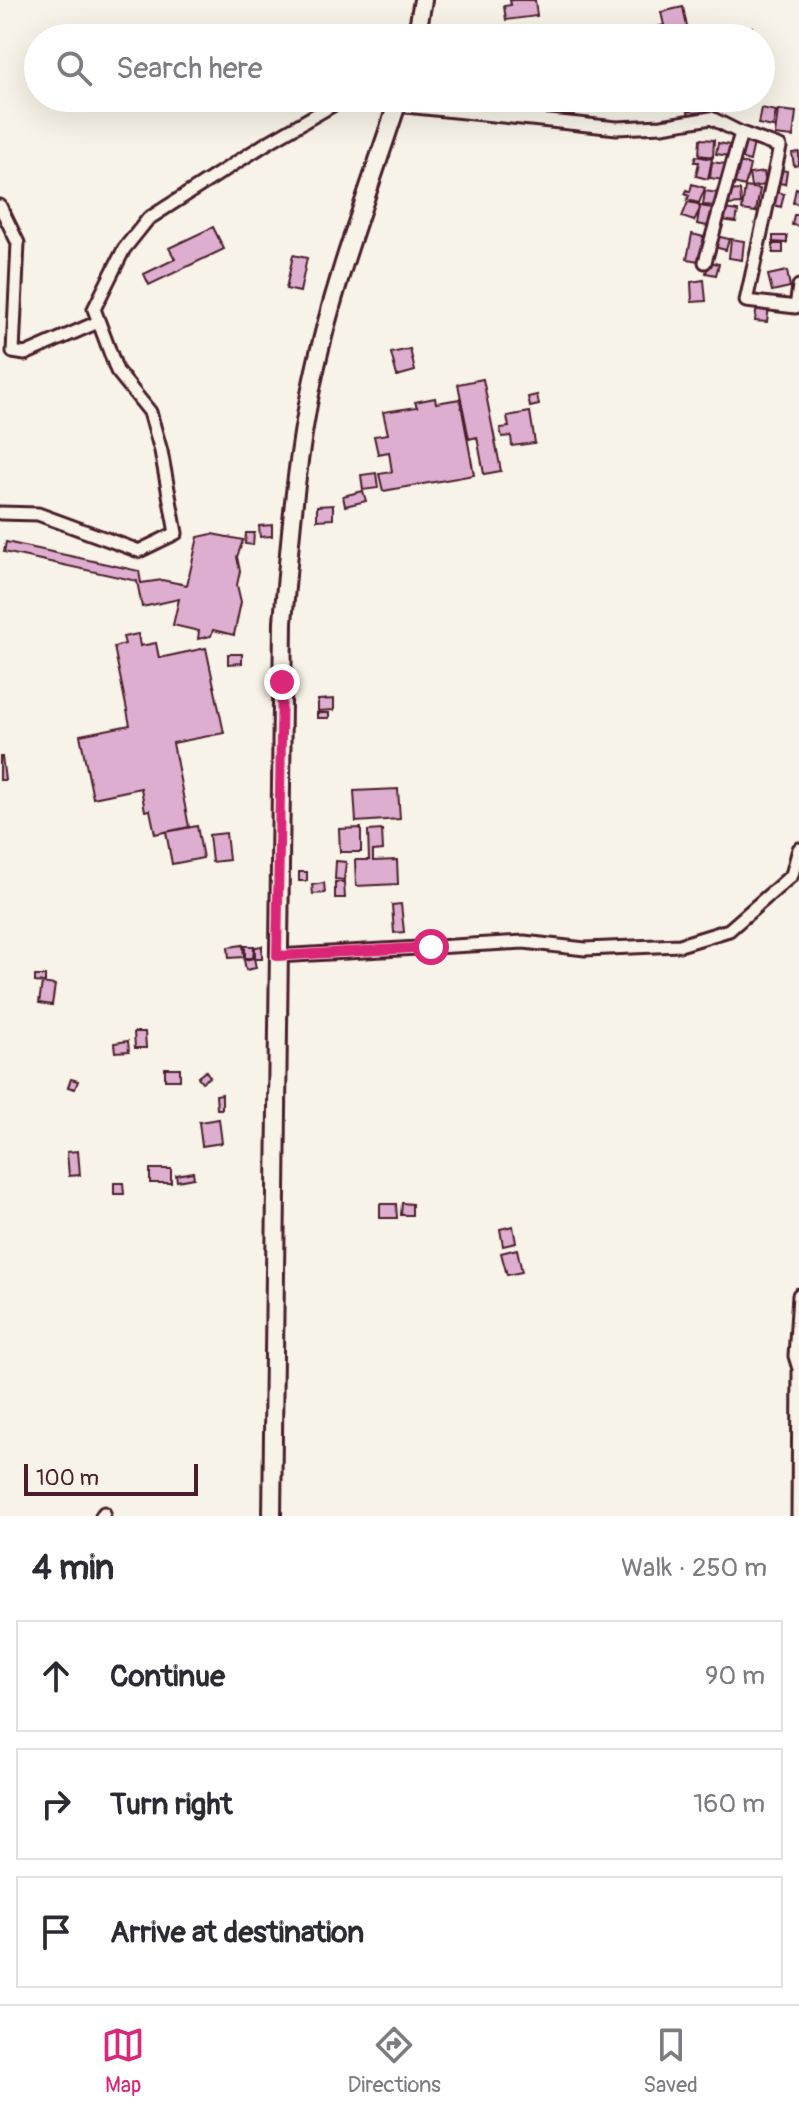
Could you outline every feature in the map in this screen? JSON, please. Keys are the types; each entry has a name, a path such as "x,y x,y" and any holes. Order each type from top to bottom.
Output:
{"main road":[{"path":"419,24 423,0"},
{"path":"272,1516 283,622 295,485 313,380 325,330 394,112"}],"street":[{"path":"0,513 38,514 139,551 176,533 161,451 150,412 117,371 94,309 124,249 148,219 321,112"},
{"path":"487,112 617,128 662,126 711,118 780,147 746,301 796,307 799,286"},
{"path":"705,262 741,133"},
{"path":"0,206 18,243 13,352 25,354 98,322"},
{"path":"277,956 524,942 585,949 680,945 729,930 751,913 792,875 799,849"},
{"path":"798,1516 799,1369 795,1356 799,1295"}],"building":[{"path":"510,0 535,0 537,16 506,20 504,6 511,5"},
{"path":"683,7 686,24 664,24 661,12"},
{"path":"778,110 796,112 793,137 775,135"},
{"path":"776,111 773,127 758,124 760,112"},
{"path":"700,139 714,140 713,157 699,155"},
{"path":"744,140 754,143 750,161 739,158"},
{"path":"718,143 730,145 729,156 716,154"},
{"path":"799,152 799,165 794,166 792,153"},
{"path":"696,156 712,159 708,179 696,176 699,162 694,162"},
{"path":"736,161 750,165 745,186 730,182"},
{"path":"712,162 726,164 724,180 710,178"},
{"path":"775,169 787,171 785,184 773,182"},
{"path":"764,172 766,185 751,187 749,174"},
{"path":"692,184 705,188 699,203 687,200 689,196 685,194 687,190 690,192"},
{"path":"745,187 760,189 756,212 742,210"},
{"path":"796,188 799,189 799,204 793,203"},
{"path":"740,190 741,204 728,205 728,191"},
{"path":"705,191 718,193 717,206 703,205"},
{"path":"774,191 784,194 781,207 770,204"},
{"path":"688,202 698,204 700,209 694,221 682,217"},
{"path":"700,206 712,208 708,226 697,224"},
{"path":"724,209 738,211 736,222 722,220"},
{"path":"794,215 799,215 799,226 792,225"},
{"path":"213,227 224,249 149,285 144,274 175,259 169,248"},
{"path":"692,234 704,237 699,261 687,259"},
{"path":"716,236 729,239 726,250 714,247"},
{"path":"773,236 787,236 787,243 773,242"},
{"path":"731,239 744,241 742,260 729,258"},
{"path":"773,244 783,244 783,253 773,253"},
{"path":"293,255 307,258 300,292 286,289"},
{"path":"709,262 719,264 716,275 706,273"},
{"path":"787,271 790,287 772,291 768,275"},
{"path":"704,280 706,301 692,302 691,282"},
{"path":"757,304 769,306 767,322 755,321"},
{"path":"410,349 415,371 397,376 391,353"},
{"path":"483,379 501,471 484,474 477,437 469,439 458,384"},
{"path":"537,395 539,405 530,407 528,397"},
{"path":"435,398 436,403 460,399 474,475 383,491 379,474 392,472 389,452 378,454 374,436 388,434 383,412 417,407 415,402"},
{"path":"530,412 535,443 512,446 511,436 502,437 500,428 509,427 507,416"},
{"path":"376,473 378,488 363,490 361,475"},
{"path":"363,491 366,501 345,506 343,496"},
{"path":"333,505 333,519 317,520 317,506"},
{"path":"272,525 272,536 260,537 259,526"},
{"path":"246,533 254,533 253,545 245,544"},
{"path":"212,534 243,540 237,557 240,571 237,585 241,602 234,635 213,630 211,636 198,639 199,631 173,625 179,599 142,607 137,581 4,552 6,542 139,571 141,583 162,580 187,585 198,537"},
{"path":"138,634 140,646 156,643 159,658 206,648 224,733 173,743 189,827 155,834 150,810 145,811 141,788 93,798 80,735 130,725 114,647 125,644 123,637"},
{"path":"228,654 242,654 242,663 228,664"},
{"path":"334,699 334,710 318,711 318,700"},
{"path":"317,713 329,713 329,718 317,718"},
{"path":"2,757 5,780 0,780"},
{"path":"398,789 400,819 356,822 354,791"},
{"path":"197,826 203,858 172,864 166,832"},
{"path":"361,828 361,852 340,852 339,829"},
{"path":"382,830 383,850 373,851 373,861 397,860 398,884 356,886 355,860 369,860 368,831"},
{"path":"226,833 229,860 212,862 209,835"},
{"path":"336,861 346,862 344,880 335,879"},
{"path":"299,872 307,872 307,881 299,881"},
{"path":"335,882 344,882 345,898 335,898"},
{"path":"324,883 325,893 313,894 312,885"},
{"path":"401,904 404,932 394,933 392,905"},
{"path":"243,945 244,957 229,958 228,947"},
{"path":"245,946 254,946 253,958 245,958"},
{"path":"262,946 262,959 255,959 255,947"},
{"path":"254,958 256,968 246,970 244,960"},
{"path":"35,976 45,976 45,983 35,982"},
{"path":"42,983 55,985 52,1005 39,1003"},
{"path":"134,1032 145,1032 146,1048 135,1048"},
{"path":"128,1041 129,1051 115,1052 114,1043"},
{"path":"165,1068 180,1068 180,1080 165,1080"},
{"path":"206,1071 210,1077 202,1082 198,1077"},
{"path":"71,1079 78,1081 75,1089 68,1087"},
{"path":"222,1094 222,1109 217,1109 216,1095"},
{"path":"219,1119 222,1143 202,1146 199,1122"},
{"path":"78,1151 80,1175 69,1176 67,1152"},
{"path":"150,1169 171,1169 171,1183 150,1183"},
{"path":"193,1172 194,1178 177,1181 176,1175"},
{"path":"114,1183 123,1183 124,1194 114,1194"},
{"path":"402,1203 412,1204 412,1215 401,1215"},
{"path":"380,1204 396,1204 397,1218 380,1218"},
{"path":"513,1226 516,1243 503,1246 500,1229"},
{"path":"517,1249 522,1272 507,1275 501,1253"}],"route":[{"path":"282,682 277,956 431,947"}]}
